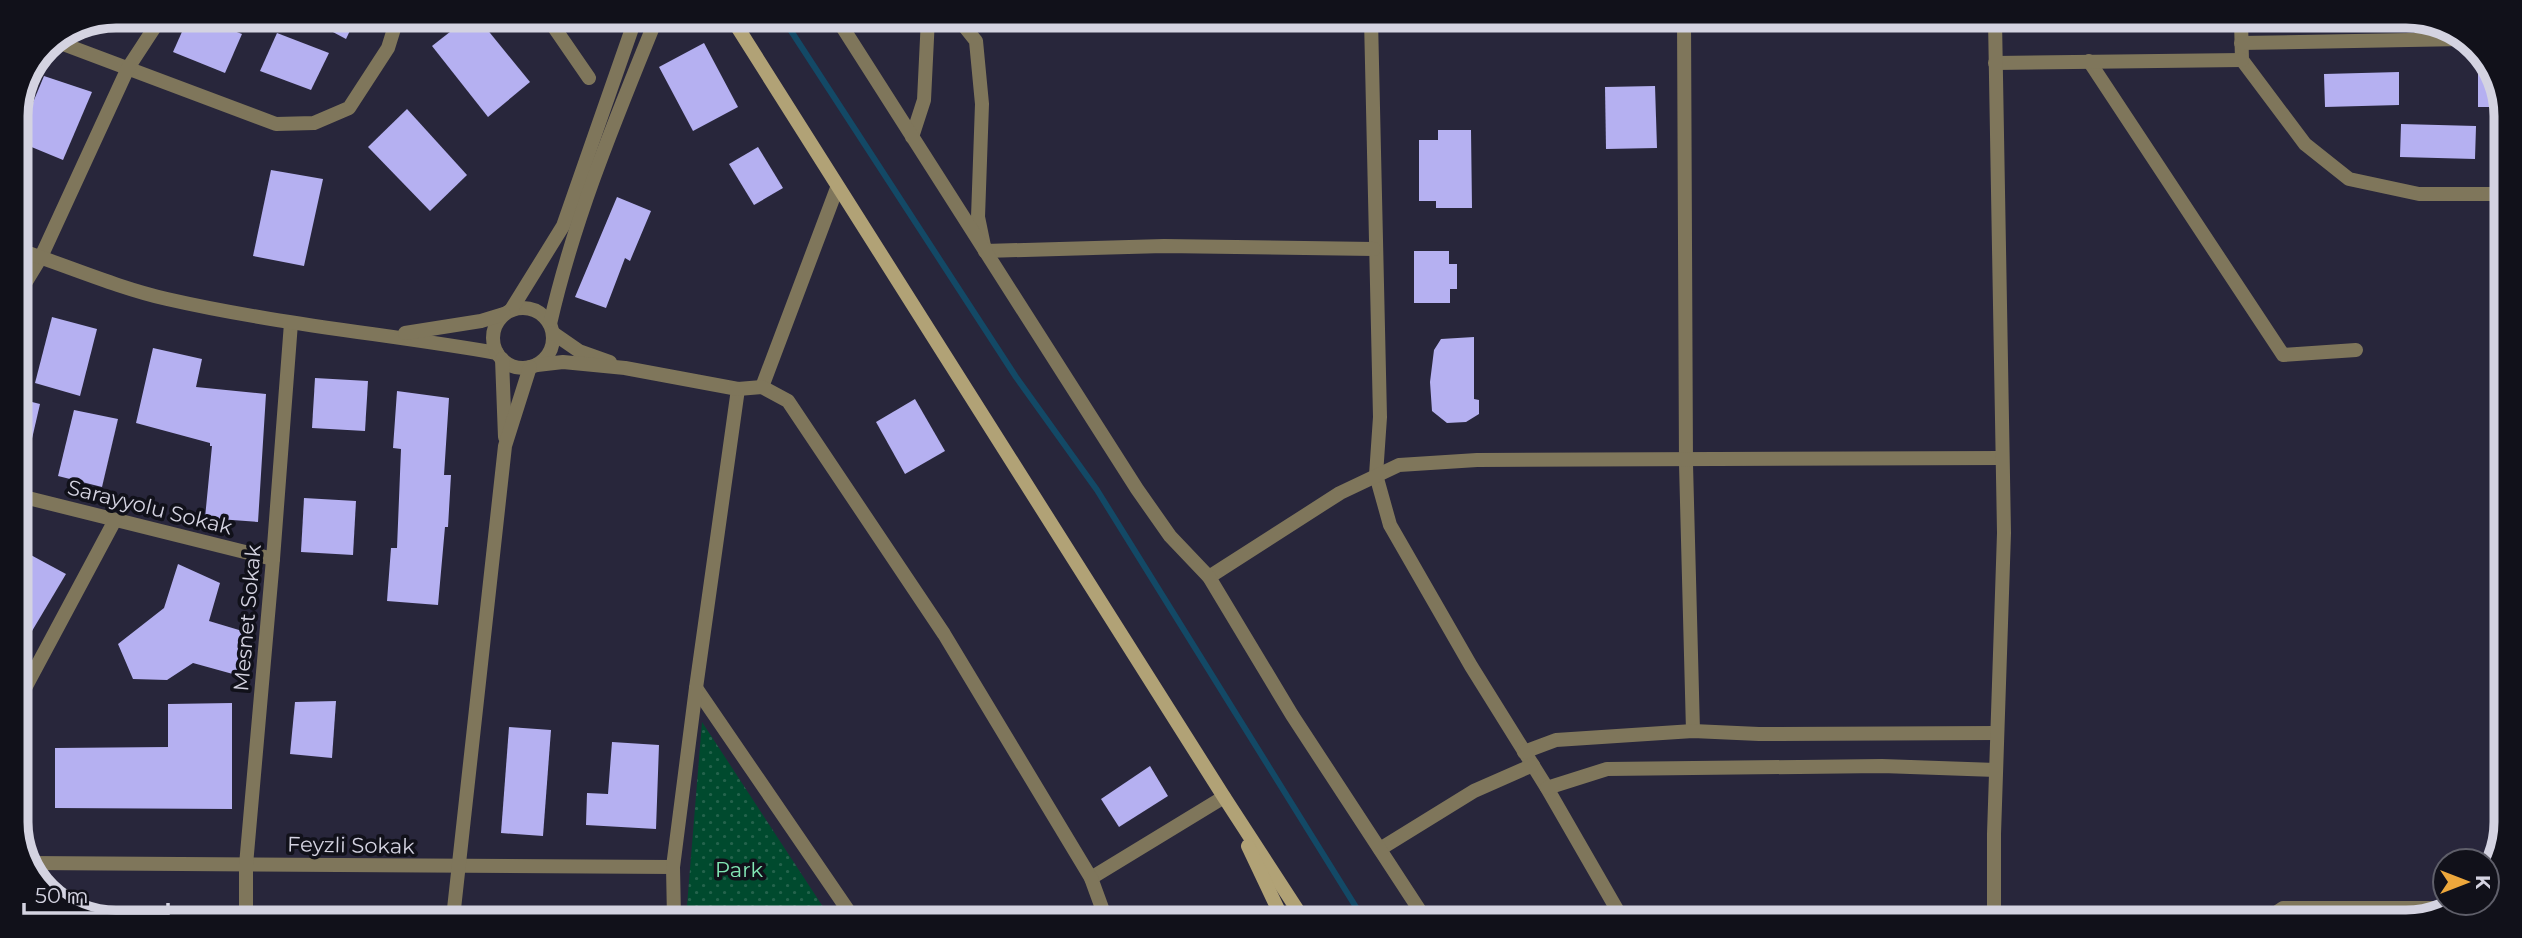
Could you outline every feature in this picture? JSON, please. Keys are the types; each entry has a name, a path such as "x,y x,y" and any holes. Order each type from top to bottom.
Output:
{"main road":[{"path":"738,28 1297,910"},
{"path":"1224,797 1278,910"}],"street":[{"path":"28,278 41,257 128,68 154,28"},
{"path":"65,45 276,124 314,123 349,107 388,48 394,28"},
{"path":"555,28 589,78"},
{"path":"454,910 505,446 500,356 493,337 495,328 563,226 632,28"},
{"path":"505,446 533,366 550,351 557,290 594,174 653,28"},
{"path":"842,28 1137,489 1170,536 1209,577 1292,715 1420,910"},
{"path":"912,137 924,100 928,28"},
{"path":"966,28 976,41 982,104 978,217 985,251"},
{"path":"1371,28 1374,249 1380,417 1376,475 1390,525 1617,910"},
{"path":"1684,28 1686,458 1693,730"},
{"path":"1994,910 2004,533 1995,28"},
{"path":"2241,28 2242,60 2305,144 2349,179 2419,194 2494,194"},
{"path":"2241,43 2449,39"},
{"path":"1995,63 2242,60"},
{"path":"2089,61 2283,355 2356,350"},
{"path":"762,387 837,188"},
{"path":"985,251 1164,246 1374,249"},
{"path":"28,253 165,299 291,323 389,335 500,356 515,367 563,362 625,368 738,389 762,387 789,401 944,634 1091,878 1103,910"},
{"path":"389,335 481,321 526,308 533,309 545,318 551,328 579,351 625,368"},
{"name":"Mesnet Sokak","path":"246,910 246,865 291,323"},
{"path":"674,910 673,867 738,389"},
{"path":"1209,577 1340,493 1399,465 1477,460 2002,458"},
{"name":"Sarayyolu Sokak","path":"28,498 273,559"},
{"path":"28,683 115,520"},
{"path":"696,688 848,910"},
{"path":"1524,752 1556,740 1693,730 1759,734 1997,733"},
{"path":"1380,849 1474,791 1533,765"},
{"path":"1547,788 1607,769 1882,765 1996,770"},
{"path":"1091,878 1224,797"},
{"name":"Feyzli Sokak","path":"39,863 673,867"},
{"path":"2280,910 2423,908"}],"green space":[{"name":"Park","path":"702,722 825,910 687,910"}],"building":[{"path":"184,28 226,28 242,34 225,73 173,52"},
{"path":"325,28 351,28 346,39"},
{"path":"455,28 486,28 530,82 488,117 432,46"},
{"path":"277,33 329,53 311,90 260,71"},
{"path":"704,43 738,107 693,131 659,67"},
{"path":"2399,72 2399,105 2325,107 2324,74"},
{"path":"2478,72 2482,72 2493,107 2478,107"},
{"path":"44,76 92,92 63,160 28,146 28,114"},
{"path":"1655,86 1657,148 1606,149 1605,87"},
{"path":"407,109 467,175 430,211 368,147"},
{"path":"2401,124 2476,126 2475,159 2400,157"},
{"path":"1438,130 1471,130 1472,208 1436,208 1436,201 1419,201 1419,140 1438,140"},
{"path":"758,147 783,188 754,205 729,164"},
{"path":"271,170 323,179 304,266 253,256"},
{"path":"617,197 651,211 630,261 625,258 606,308 575,297"},
{"path":"1414,251 1449,251 1449,264 1457,264 1457,289 1450,289 1450,303 1414,303"},
{"path":"52,317 97,329 80,396 35,383"},
{"path":"1474,337 1474,399 1479,400 1479,414 1466,422 1447,423 1432,411 1430,382 1434,350 1441,339"},
{"path":"153,348 202,359 196,387 266,394 258,522 205,518 212,446 210,443 136,423"},
{"path":"315,378 368,381 365,431 312,428"},
{"path":"397,391 449,398 444,475 451,475 448,527 445,527 438,605 387,601 391,548 397,548 401,449 393,448"},
{"path":"915,399 945,451 905,474 876,422"},
{"path":"28,401 40,404 28,456"},
{"path":"74,410 118,419 102,487 58,476"},
{"path":"304,498 356,501 353,555 301,552"},
{"path":"28,553 66,574 32,631 28,629"},
{"path":"178,564 220,583 209,621 249,633 240,676 193,663 167,680 133,679 118,644 164,608"},
{"path":"336,701 332,758 290,754 295,702"},
{"path":"232,703 232,809 55,808 55,748 168,747 168,704"},
{"path":"509,727 551,730 543,836 501,833"},
{"path":"612,742 659,745 656,829 586,825 587,793 608,794"},
{"path":"1150,766 1168,796 1119,827 1101,799"}],"waterway":[{"path":"789,28 1016,377 1097,490 1358,910"}]}
